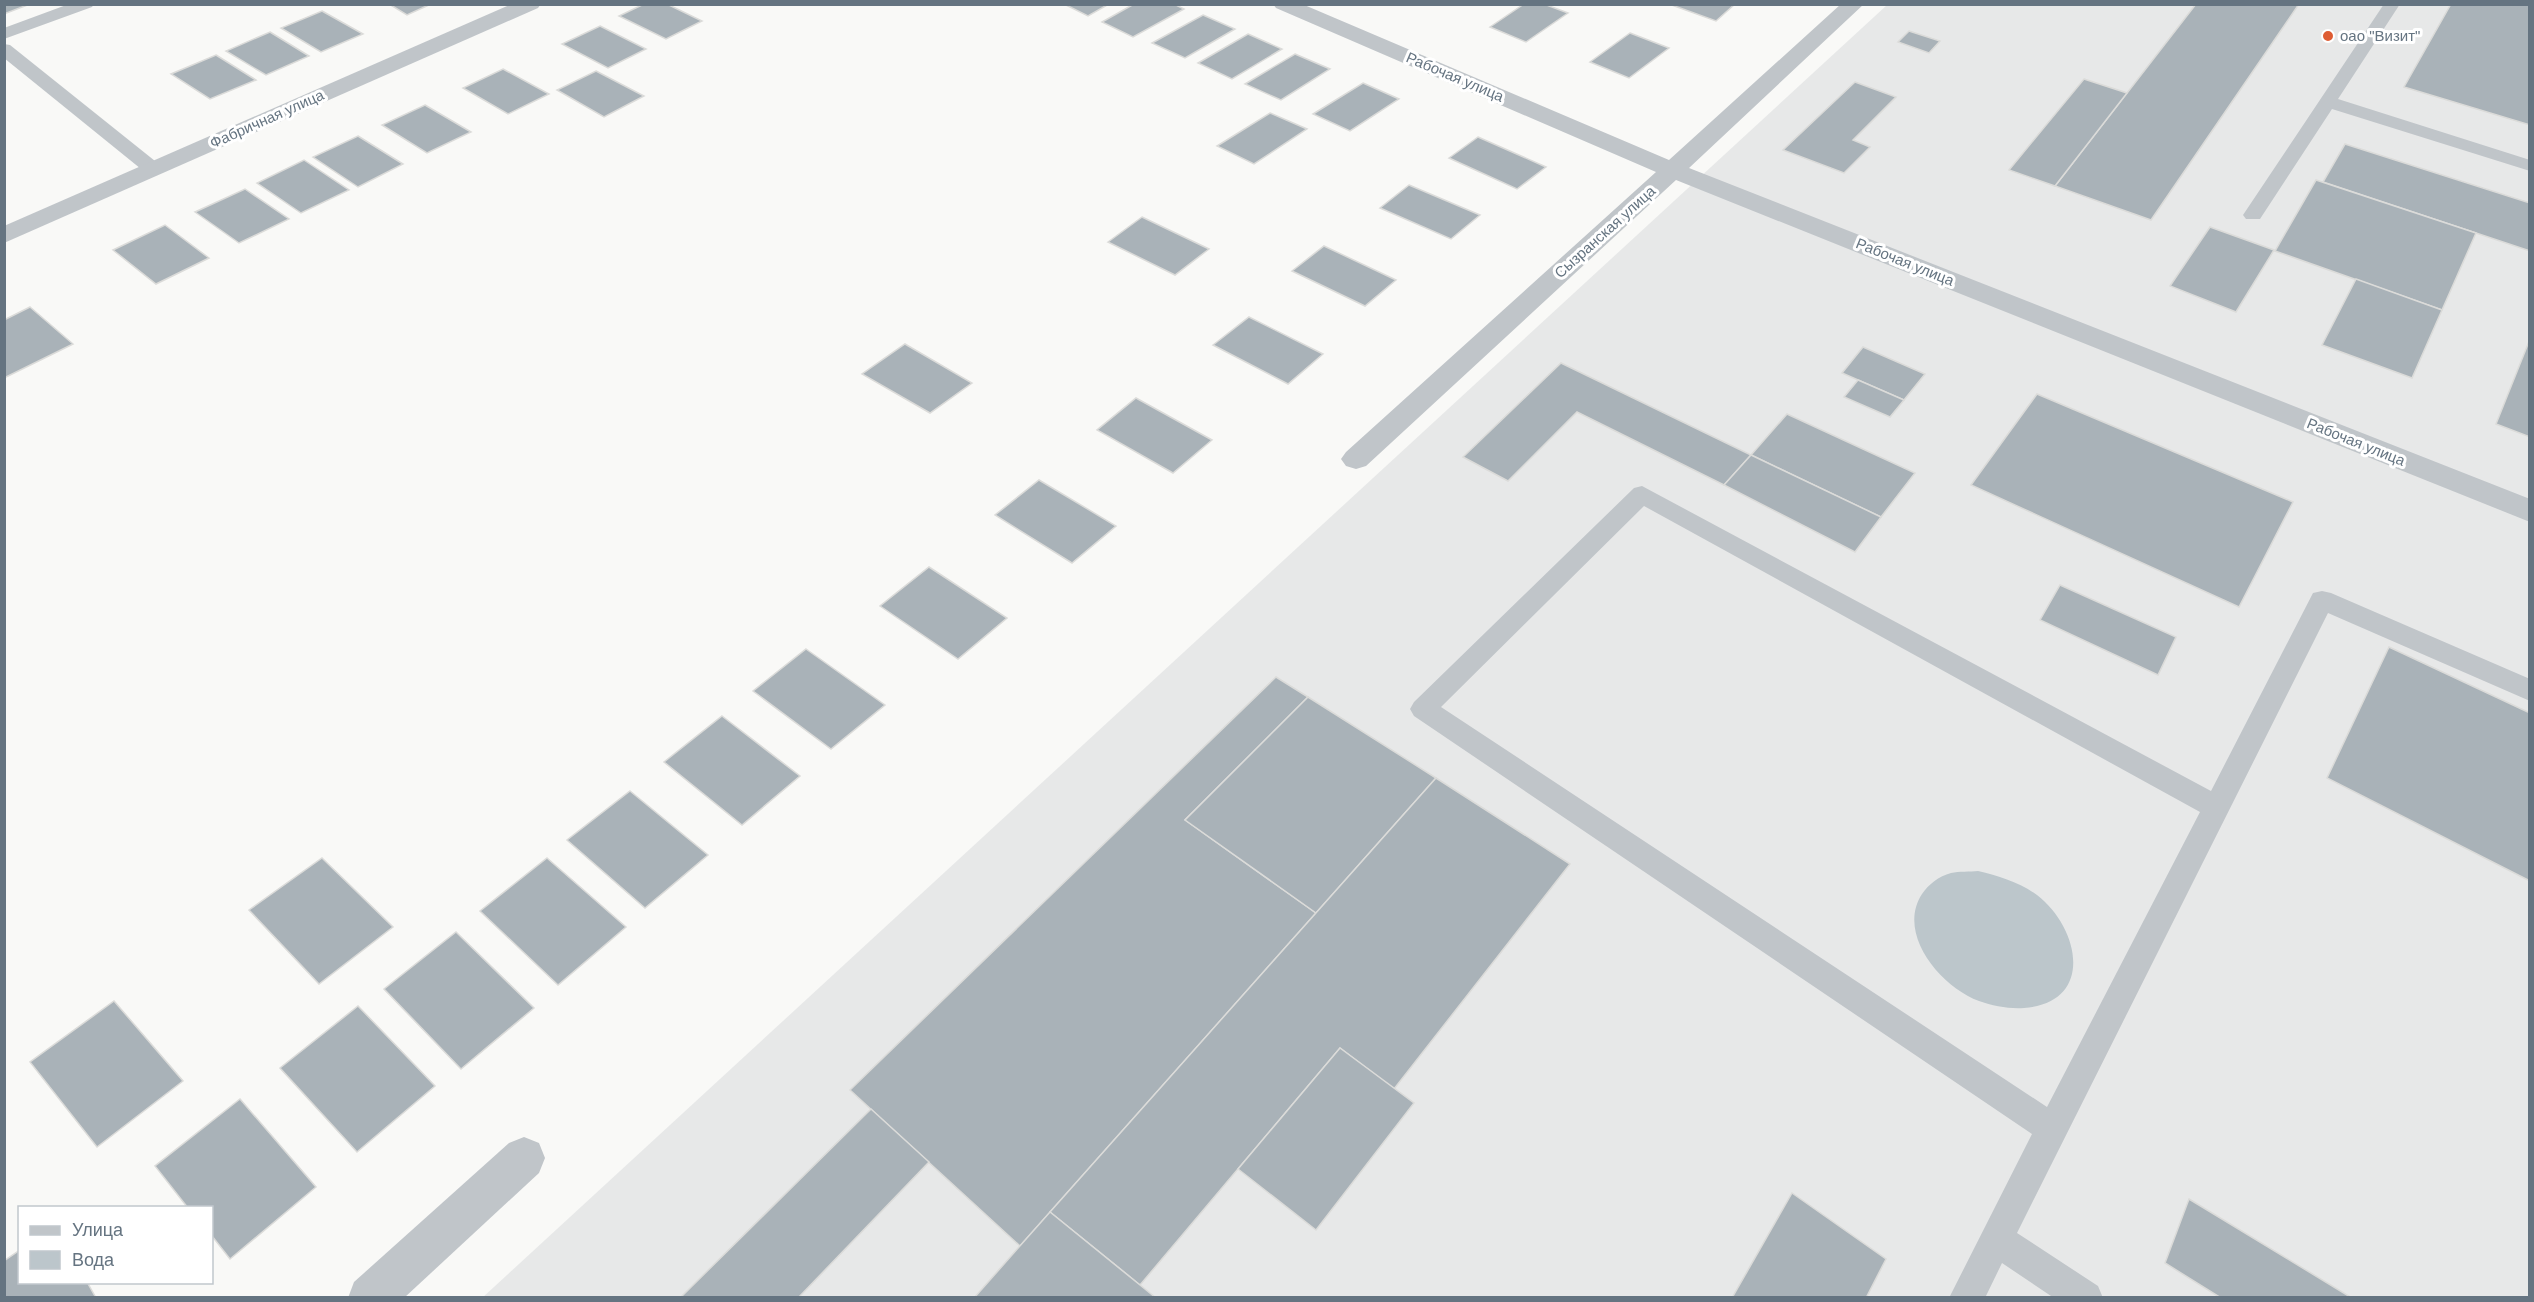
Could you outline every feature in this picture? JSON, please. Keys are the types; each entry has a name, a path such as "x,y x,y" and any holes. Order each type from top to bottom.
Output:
{"street":[{"name":"Фабричная улица","path":"4,236 531,4"},
{"name":"Рабочая улица","path":"1283,4 1673,170 2529,511"},
{"name":"Сызранская улица","path":"1356,459 1854,4"},
{"path":"370,1298 524,1158"}],"lane":[{"path":"4,34 86,4"},
{"path":"2253,215 2392,4"},
{"path":"4,49 153,169"},
{"path":"2328,102 2529,166"},
{"path":"2052,1129 1423,709 1642,494 2216,807"},
{"path":"1966,1298 2322,600 2529,692"},
{"path":"1996,1239 2086,1298"}],"shaded area":[{"path":"1887,5 2529,5 2529,1297 482,1298"}],"water":[{"path":"1978,871 2009,880 2030,890 2052,909 2063,926 2071,944 2073,962 2071,979 2062,993 2047,1003 2013,1008 1979,1001 1950,984 1926,957 1915,926 1915,910 1922,894 1934,881 1947,874"}],"building":[{"path":"4,4 30,4 4,14"},
{"path":"389,4 431,4 407,15"},
{"path":"644,4 667,4 702,21 666,39 619,16"},
{"path":"1064,4 1109,4 1088,16"},
{"path":"1134,4 1174,4 1184,9 1133,37 1102,22"},
{"path":"1524,4 1544,4 1568,13 1526,42 1490,27"},
{"path":"1669,4 1735,4 1716,21"},
{"path":"2196,4 2299,4 2151,220 2055,186"},
{"path":"2451,4 2530,4 2530,125 2404,87"},
{"path":"322,11 363,34 321,52 281,28"},
{"path":"1203,15 1235,29 1185,58 1152,43"},
{"path":"600,26 646,49 608,68 562,44"},
{"path":"1909,31 1940,41 1929,53 1898,42"},
{"path":"270,32 309,56 266,75 226,51"},
{"path":"1630,33 1669,48 1629,78 1590,62"},
{"path":"1248,34 1282,49 1232,79 1198,63"},
{"path":"1295,54 1330,69 1281,100 1245,84"},
{"path":"216,55 256,80 210,99 171,74"},
{"path":"503,69 549,94 508,114 463,88"},
{"path":"596,71 644,96 604,117 557,90"},
{"path":"2084,79 2127,93 2055,186 2009,170"},
{"path":"1855,82 1896,97 1853,140 1870,147 1844,173 1783,150"},
{"path":"1363,83 1399,99 1350,131 1313,114"},
{"path":"425,105 471,132 427,153 382,125"},
{"path":"1270,113 1307,129 1254,164 1217,146"},
{"path":"358,136 403,164 358,187 313,157"},
{"path":"1478,137 1546,167 1517,189 1449,158"},
{"path":"2345,144 2530,203 2530,251 2323,182"},
{"path":"304,160 349,190 301,213 257,183"},
{"path":"2316,180 2476,233 2442,310 2275,251"},
{"path":"1409,185 1480,215 1451,239 1380,208"},
{"path":"245,189 289,219 239,243 195,212"},
{"path":"1142,217 1209,249 1175,275 1108,242"},
{"path":"165,225 209,258 156,284 113,250"},
{"path":"2210,227 2274,250 2236,312 2170,286"},
{"path":"1324,246 1396,280 1365,306 1292,271"},
{"path":"2356,279 2442,310 2412,378 2322,345"},
{"path":"30,307 73,344 4,378 4,320"},
{"path":"1249,317 1323,354 1288,384 1213,345"},
{"path":"2530,339 2530,437 2496,424"},
{"path":"905,344 972,383 930,413 862,374"},
{"path":"1863,347 1925,374 1904,400 1842,373"},
{"path":"1561,363 1751,455 1724,485 1577,412 1508,481 1463,457"},
{"path":"1858,380 1904,400 1890,417 1844,397"},
{"path":"2037,394 2293,502 2239,607 1971,485"},
{"path":"1136,398 1212,440 1173,473 1097,430"},
{"path":"1787,414 1915,473 1881,517 1751,455"},
{"path":"1751,455 1881,517 1855,552 1724,485"},
{"path":"1039,480 1116,526 1072,563 995,515"},
{"path":"929,567 1007,618 958,659 880,606"},
{"path":"2060,585 2176,637 2158,675 2040,620"},
{"path":"2389,647 2530,713 2530,881 2327,778"},
{"path":"806,649 885,705 831,749 753,691"},
{"path":"1276,677 1308,697 1185,820 1316,913 1020,1246 850,1090"},
{"path":"1308,697 1436,778 1316,913 1185,820"},
{"path":"722,716 800,776 742,825 664,762"},
{"path":"1436,778 1570,864 1394,1089 1340,1048 1140,1285 1050,1212"},
{"path":"630,791 708,855 645,908 567,840"},
{"path":"322,858 393,927 319,984 249,910"},
{"path":"547,858 626,927 558,985 480,911"},
{"path":"456,932 534,1008 461,1069 384,989"},
{"path":"114,1001 183,1081 97,1147 30,1062"},
{"path":"358,1006 435,1086 357,1152 280,1068"},
{"path":"1340,1048 1414,1103 1316,1230 1238,1169"},
{"path":"240,1099 316,1187 230,1259 213,1237 213,1206 186,1206 155,1166"},
{"path":"871,1109 929,1162 798,1298 680,1298"},
{"path":"1792,1193 1886,1259 1866,1298 1732,1298"},
{"path":"2189,1199 2352,1298 2221,1298 2165,1263"},
{"path":"1050,1212 1140,1285 1156,1298 974,1298"},
{"path":"18,1251 18,1284 88,1284 96,1298 4,1298 4,1261"}],"place":[{"name":"оао \"Визит\"","path":"2328,36"}]}
